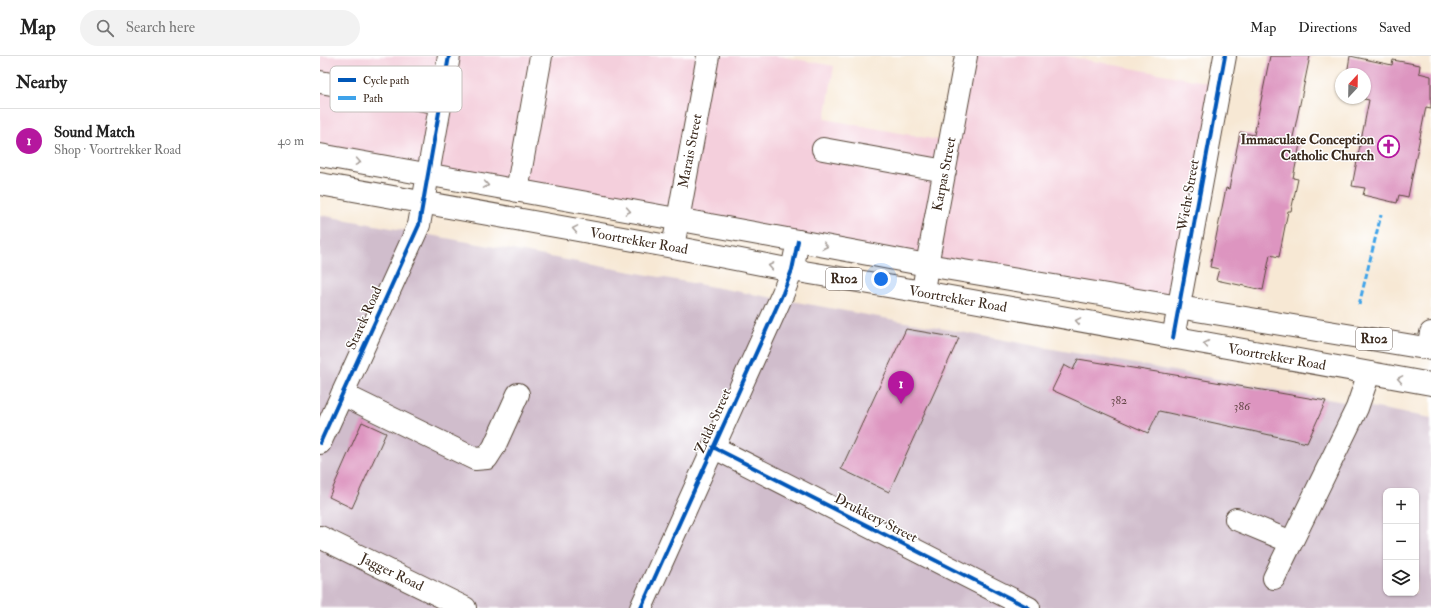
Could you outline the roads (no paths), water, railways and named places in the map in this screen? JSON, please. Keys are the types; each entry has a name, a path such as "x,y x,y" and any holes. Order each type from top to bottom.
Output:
{"main road":[{"name":"Starck Road","path":"447,66 449,56"},
{"path":"517,191 541,56"},
{"name":"Marais Street","path":"673,247 708,56"},
{"name":"Karpas Street","path":"923,292 966,56"},
{"name":"Wicht Street","path":"1173,338 1225,56"},
{"path":"320,82 330,84"},
{"name":"Starck Road","path":"320,443 419,225 439,112"},
{"path":"823,149 945,171"},
{"name":"Voortrekker Road","path":"320,155 677,220 798,240 927,265 1179,307 1430,343"},
{"name":"Voortrekker Road","path":"320,184 1431,384"},
{"name":"Zelda Street","path":"641,608 792,270 798,240"},
{"path":"1274,578 1357,408 1369,373"},
{"path":"342,394 476,459 487,458 494,447 518,394"},
{"name":"Drukkery Street","path":"713,447 1029,608"},
{"path":"1236,519 1292,542"},
{"name":"Jagger Road","path":"320,537 465,608"}],"place":[{"name":"Immaculate Conception Catholic Church","path":"1389,147"},
{"name":"Sound Match","path":"901,404"}]}
